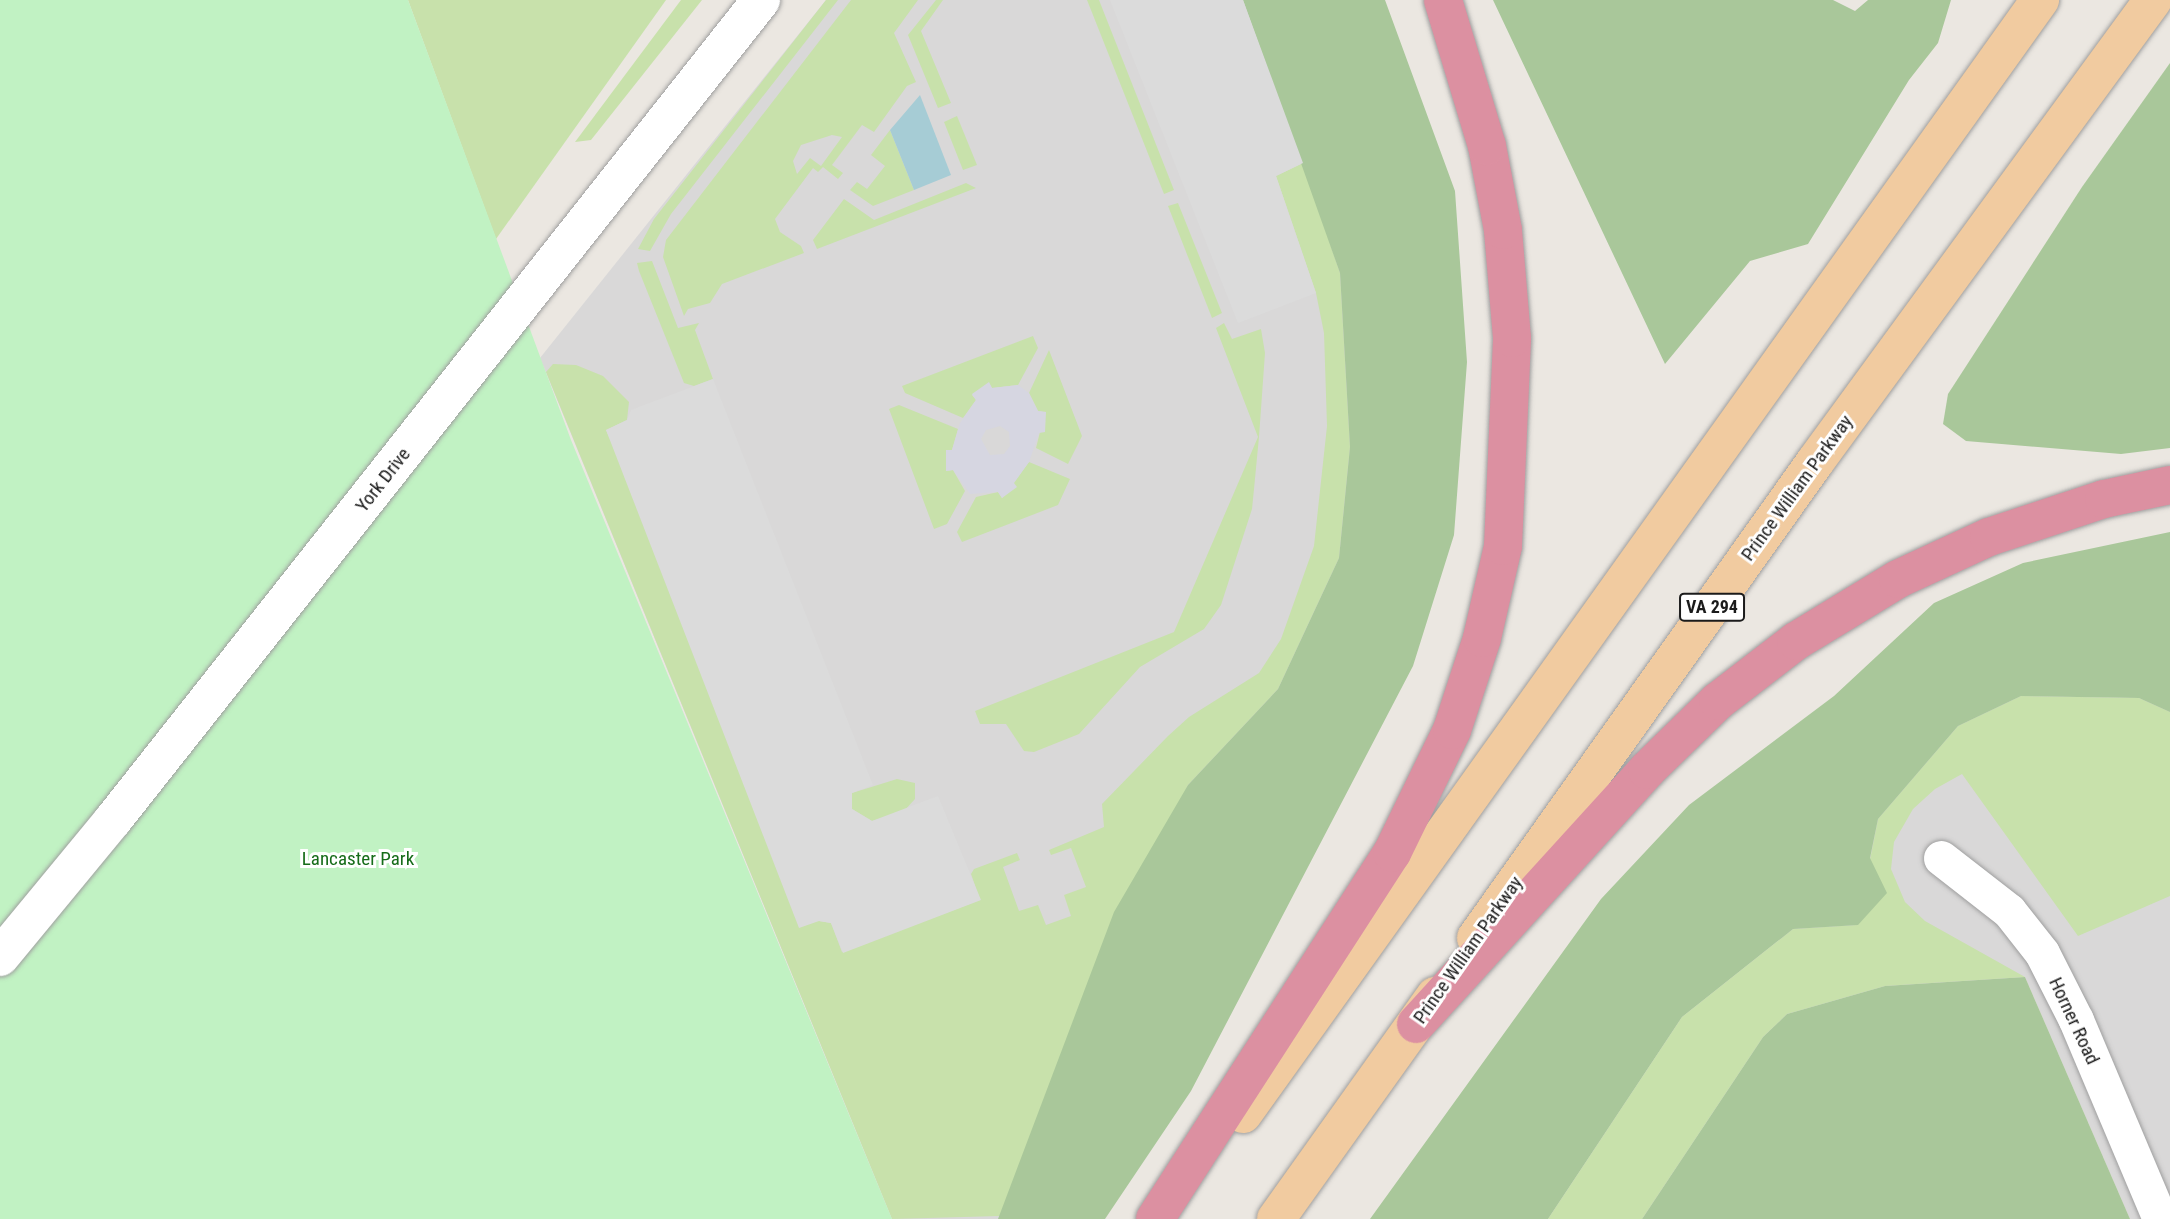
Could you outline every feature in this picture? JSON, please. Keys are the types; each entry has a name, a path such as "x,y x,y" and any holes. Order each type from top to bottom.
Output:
{"highway":[{"path":"1155,1219 1392,853 1452,730 1482,638 1503,546 1512,338 1503,230 1488,146 1443,0"},
{"path":"1416,1024 1647,770 1718,701 1796,641 1898,579 1989,537 2104,499 2170,485"}],"main road":[{"path":"1168,1219 2040,0"},
{"name":"Prince William Parkway","path":"1276,1219 1815,462 2153,0"}],"street":[{"name":"York Drive","path":"0,957 113,820 761,0"},
{"name":"Horner Road","path":"1941,858 2009,911 2042,953 2076,1020 2160,1219"}],"shaded area":[{"path":"826,0 1327,0 1399,451 1056,1219 892,1219 540,358"},
{"path":"1110,0 1243,0 1303,163 1276,176 1316,293 1238,323"},
{"path":"713,379 873,785 852,793 852,809 872,821 938,796 981,900 843,953 831,923 819,921 799,928 606,430 627,420 631,410"},
{"path":"989,382 992,388 1018,385 1029,393 1038,411 1046,412 1045,432 1039,433 1029,462 1014,483 1017,487 1002,498 998,492 970,494 953,470 946,471 946,450 952,450 960,423 976,400 972,394","holes":["1000,426 1009,432 1010,446 1004,454 990,455 981,439 986,430"]},
{"path":"1970,695 2170,699 2170,1219 2130,1219 2025,977 1688,924"}],"green space":[{"name":"Lancaster Park","path":"0,0 408,0 571,440 892,1219 0,1219"},
{"path":"408,0 666,0 496,239"},
{"path":"681,0 702,0 591,140 575,142"},
{"path":"826,0 838,0 671,214 650,251 638,249 654,219"},
{"path":"851,0 918,0 894,33 916,82 907,86 874,132 862,125 832,165 843,173 838,179 823,167 818,172 813,168 775,219 780,232 801,246 804,253 722,284 710,303 688,309 684,316 663,257 666,240","holes":["832,135 842,137 821,166 810,158 797,174 793,161 801,145"]},
{"path":"936,0 943,0 921,31 951,103 938,108 908,35"},
{"path":"1087,0 1099,0 1174,190 1164,194"},
{"path":"1243,0 1385,0 1455,191 1467,362 1454,535 1413,666 1191,1091 1105,1219 998,1219 1114,912 1188,785 1278,689 1339,558 1350,447 1340,273"},
{"path":"1493,0 1833,0 1855,11 1868,0 1951,0 1938,43 1909,80 1808,244 1750,261 1665,364"},
{"path":"2170,63 2170,448 2121,454 1966,441 1943,424 1948,394 2082,187"},
{"path":"957,116 977,165 963,170 944,122"},
{"path":"890,130 914,190 873,206 850,190 857,182 867,189 885,166 871,155"},
{"path":"1303,163 1340,273 1350,447 1339,558 1278,689 1188,785 1000,1216 892,1219 546,372 553,364 576,365 603,376 629,402 627,420 606,430 819,921 831,923 842,952 980,900 971,874 974,869 1017,853 1020,860 1003,867 1019,911 1038,905 1046,925 1071,916 1064,895 1086,887 1071,848 1051,855 1049,850 1104,827 1102,804 1168,736 1189,717 1259,673 1281,639 1314,546 1327,426 1324,333 1316,293 1276,176"},
{"path":"966,183 976,188 817,249 813,240 844,199 874,220"},
{"path":"1178,203 1222,313 1212,318 1168,206"},
{"path":"652,261 678,328 699,323 695,330 713,379 694,386 684,383 637,263"},
{"path":"1224,323 1232,339 1261,329 1265,353 1259,437 1252,509 1221,605 1204,629 1140,667 1079,734 1034,752 1024,751 1006,724 980,724 975,711 1174,632 1258,437 1216,328"},
{"path":"1033,336 1038,348 1018,385 992,388 989,383 972,395 976,400 963,418 905,393 902,386"},
{"path":"1049,350 1082,436 1068,464 1036,448 1045,412 1038,411 1029,393"},
{"path":"899,405 958,429 952,450 946,450 946,471 953,470 965,491 947,524 934,529 889,409"},
{"path":"1029,462 1070,479 1058,505 962,542 957,532 976,497 998,492 1002,498"},
{"path":"2170,532 2170,712 2139,698 2021,696 1958,726 1878,819 1870,858 1887,893 1858,925 1793,929 1682,1017 1548,1219 1370,1219 1601,899 1689,805 1834,696 1934,603 2023,563"},
{"path":"2021,696 2139,698 2170,712 2170,896 2078,936 1962,774 1935,789 1913,809 1894,842 1891,869 1905,902 1925,921 2025,977 1885,986 1787,1014 1763,1037 1642,1219 1548,1219 1682,1017 1793,929 1857,925 1878,819 1958,726"},
{"path":"897,779 915,783 915,799 904,811 872,821 852,809 852,793"},
{"path":"2025,977 2130,1219 1642,1219 1763,1037 1787,1014 1885,986"}],"water":[{"path":"920,95 951,175 914,190 890,130"}]}
